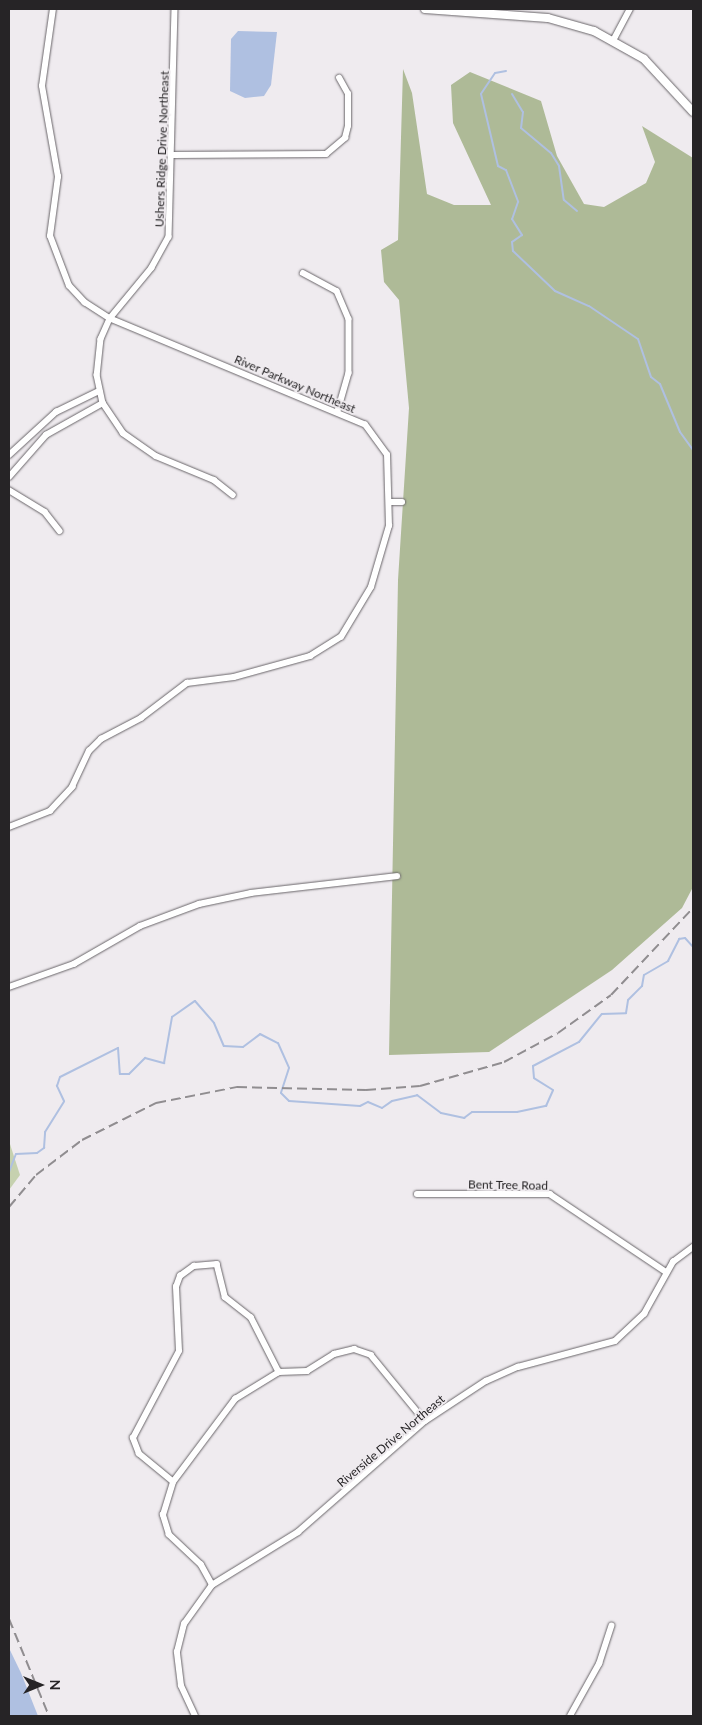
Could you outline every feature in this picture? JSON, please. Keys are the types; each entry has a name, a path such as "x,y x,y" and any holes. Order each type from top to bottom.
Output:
{"street":[{"name":"River Parkway Northeast","path":"9,827 50,811 72,787 89,751 101,739 141,718 187,683 234,677 310,656 342,636 355,620 385,552 390,502 390,473 379,439 366,425 338,411 110,319 85,303 69,286 58,266 50,236 58,177 42,86 53,9"},
{"name":"Ushers Ridge Drive Northeast","path":"175,9 173,155 168,237 152,268 110,319 97,359 100,391 113,421 138,446 214,480 233,495"},
{"path":"425,9 548,18 614,39 656,70 693,112"},
{"path":"614,39 630,9"},
{"path":"173,155 326,154 344,138 348,126 348,94 339,78"},
{"path":"303,273 337,291 349,319 349,373 338,411"},
{"path":"9,455 56,412 100,391"},
{"path":"9,477 46,434 104,403"},
{"path":"9,490 45,512 60,530"},
{"path":"390,502 402,502"},
{"path":"9,988 74,964 140,926 199,904 250,893 397,876"},
{"name":"Bent Tree Road","path":"417,1194 550,1194 666,1272"},
{"name":"Riverside Drive Northeast","path":"195,1716 181,1686 180,1637 196,1602 212,1585 298,1532 425,1421 510,1370 615,1341 644,1314 666,1272 693,1247"},
{"path":"173,1482 139,1454 133,1438 179,1352 176,1287 180,1276 194,1266 217,1264 225,1297 251,1317 279,1372"},
{"path":"212,1585 201,1565 164,1525 166,1499 173,1482 191,1463 224,1410 279,1372 307,1372 344,1349 362,1350 381,1365 425,1421"},
{"path":"570,1716 599,1664 611,1626"}],"green space":[{"path":"403,69 412,93 427,194 454,205 491,205 453,123 451,85 470,72 541,101 557,156 584,204 604,207 646,183 655,162 642,126 693,158 693,887 682,908 612,970 489,1052 389,1055 398,580 409,408 399,300 384,282 381,250 398,240"},
{"path":"9,1141 20,1175 9,1190"}],"water":[{"path":"238,31 277,32 271,85 264,96 245,98 230,91 231,39"},
{"path":"9,1648 21,1673 38,1716 9,1716"}],"waterway":[{"path":"506,71 495,73 481,94 498,166 506,170 518,202 512,219 522,235 512,242 513,251 555,291 589,306 638,339 651,377 660,384 680,432 693,450"},
{"path":"512,94 523,112 521,128 551,153 559,166 564,200 577,211"},
{"path":"9,1172 16,1154 37,1153 44,1148 45,1132 64,1101 57,1086 60,1077 118,1048 120,1074 129,1074 145,1058 164,1063 172,1017 195,1001 214,1023 224,1046 243,1047 260,1034 278,1043 289,1068 281,1093 289,1101 360,1106 368,1102 382,1108 392,1101 417,1095 441,1113 464,1118 472,1112 517,1112 546,1106 553,1090 534,1078 533,1066 579,1042 602,1014 626,1013 628,1000 642,986 644,975 668,961 679,939 685,938 693,947"}],"railway":[{"path":"9,1207 36,1175 82,1140 156,1103 237,1087 366,1090 420,1086 504,1062 558,1033 611,995 693,908"},
{"path":"9,1619 49,1716"}]}
